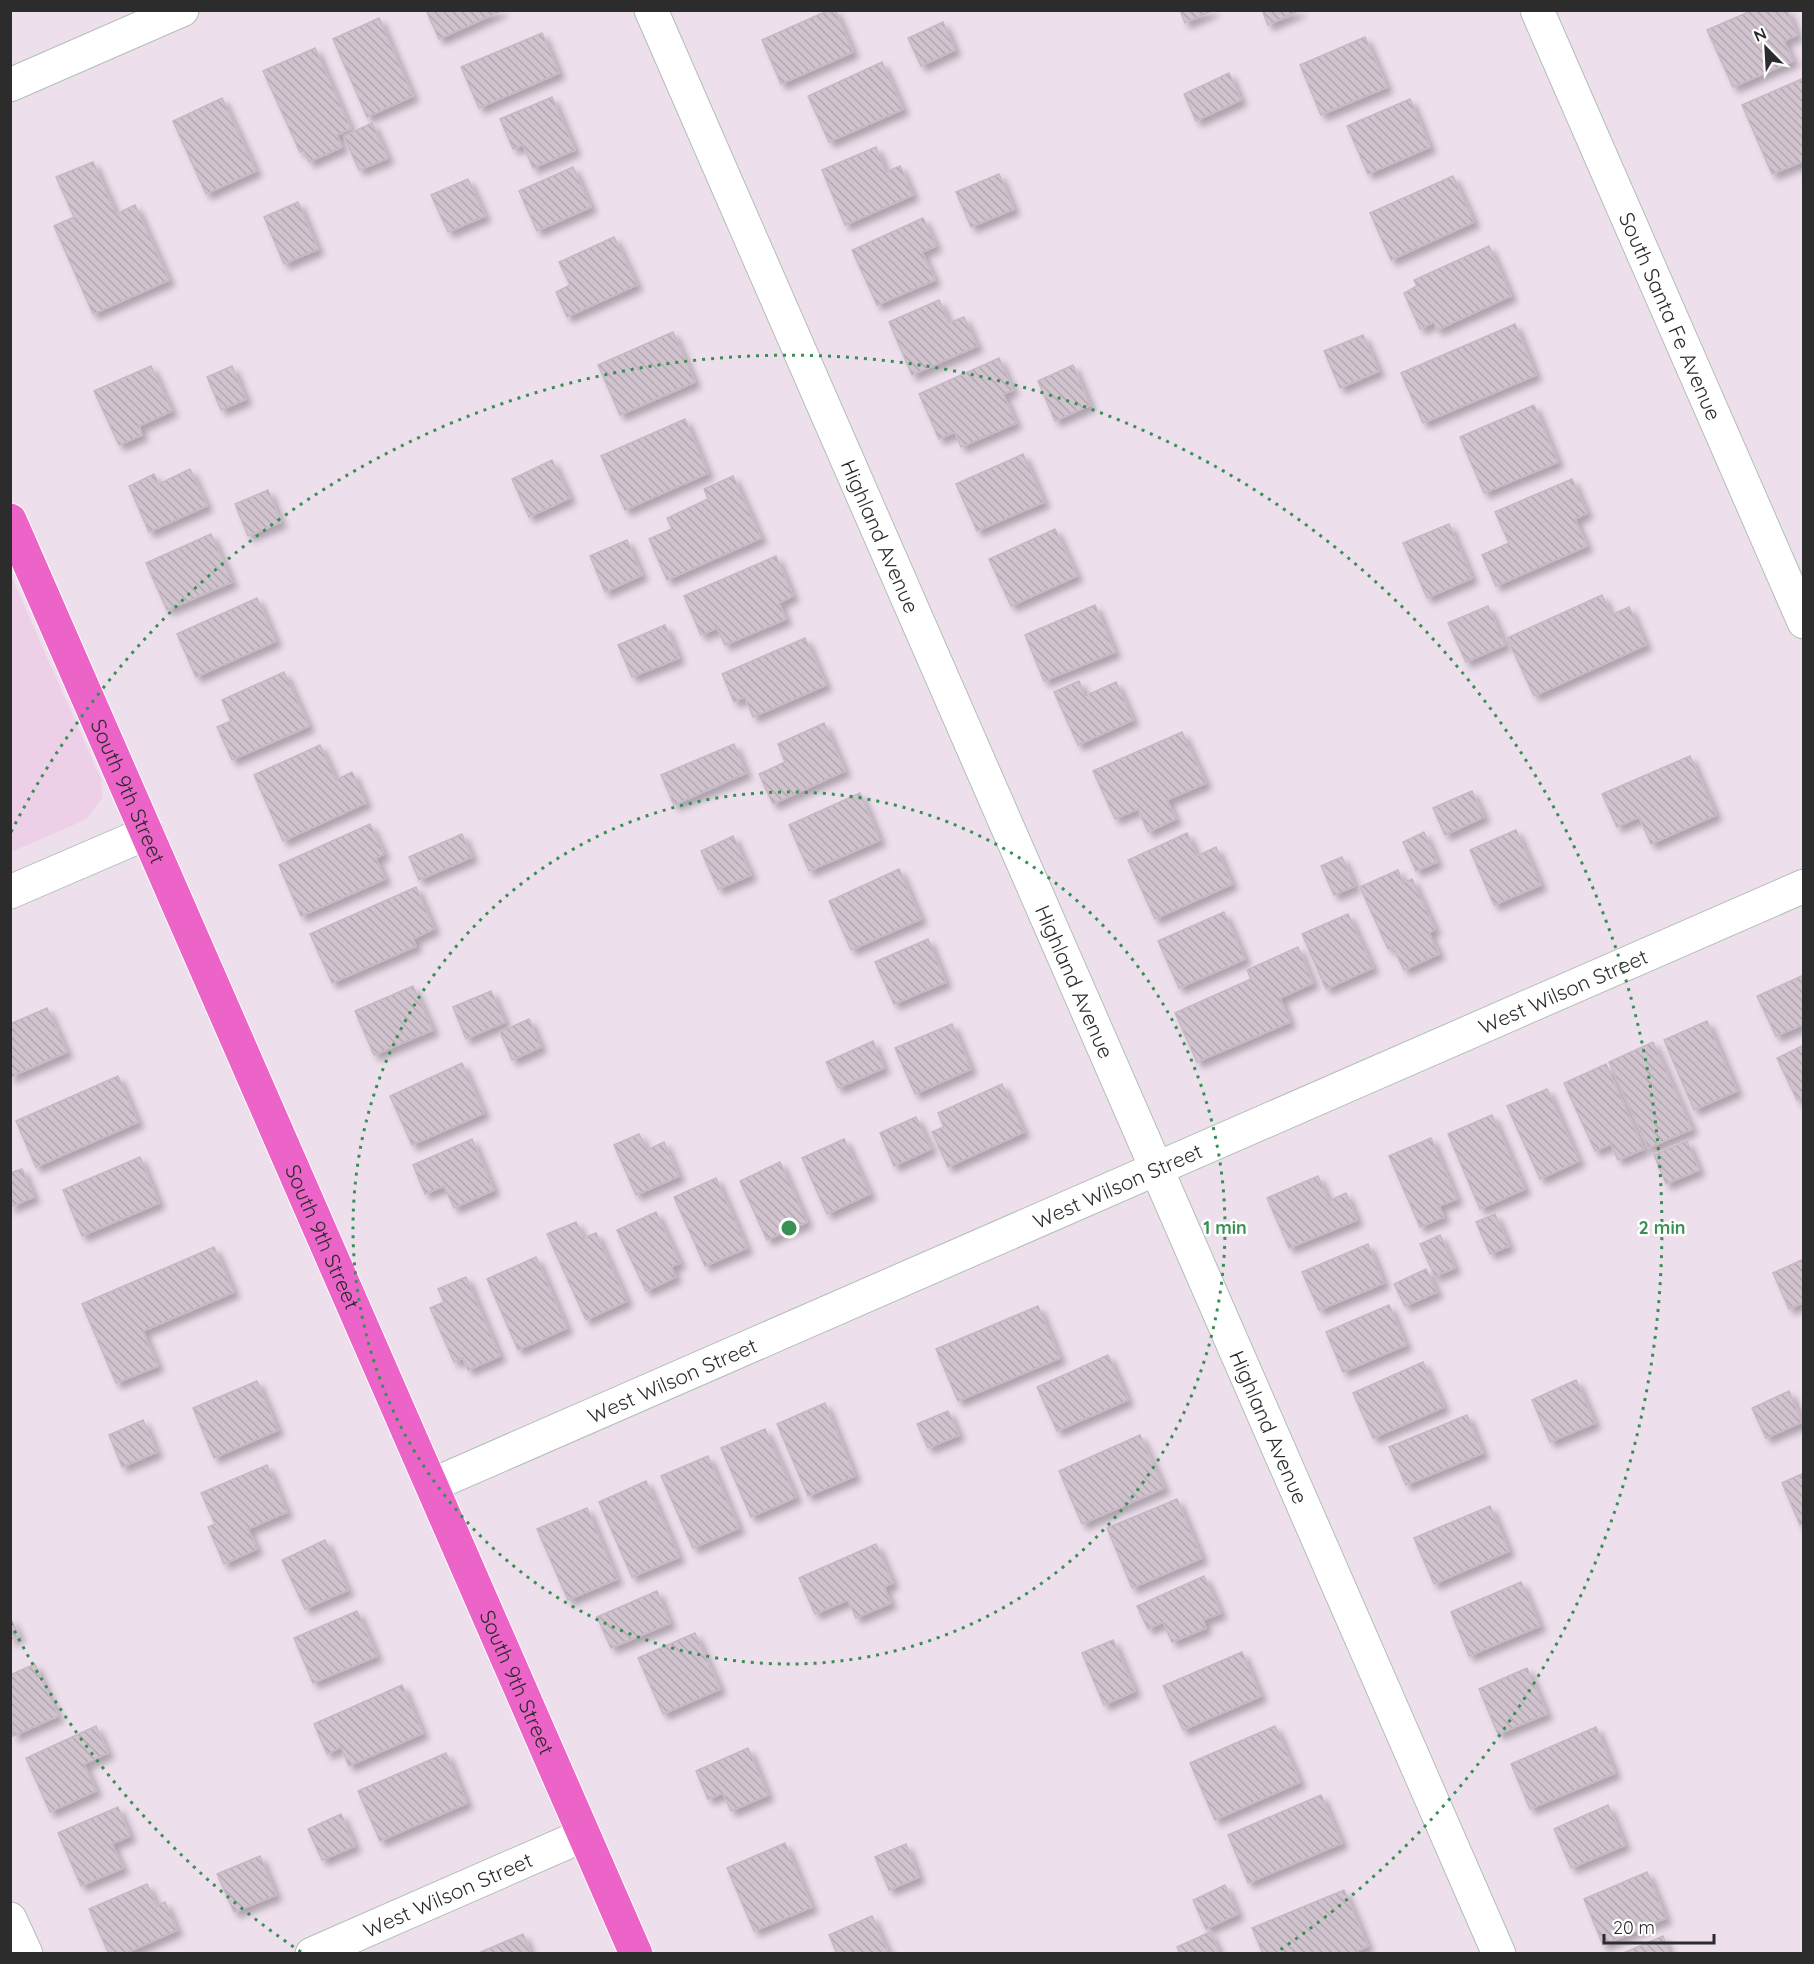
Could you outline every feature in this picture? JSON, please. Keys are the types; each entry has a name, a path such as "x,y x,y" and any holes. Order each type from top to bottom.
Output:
{"main road":[{"name":"South 9th Street","path":"10,520 636,1953"}],"street":[{"path":"10,85 182,10"},
{"name":"Highland Avenue","path":"651,10 1499,1953"},
{"name":"South Santa Fe Avenue","path":"1537,10 1803,622"},
{"path":"10,892 147,832"},
{"name":"West Wilson Street","path":"432,1485 1803,886"},
{"name":"West Wilson Street","path":"312,1953 584,1835"},
{"path":"10,1919 26,1953"}],"shaded area":[{"path":"11,576 101,779 102,798 87,819 11,852"}],"building":[{"path":"426,10 503,10 439,39"},
{"path":"829,10 835,10 853,52 781,84 762,40"},
{"path":"1180,10 1214,10 1185,23"},
{"path":"1262,10 1301,10 1268,25"},
{"path":"1753,10 1787,10 1797,35 1784,41 1793,61 1733,87 1707,30"},
{"path":"379,18 413,96 367,117 333,39"},
{"path":"943,22 955,50 921,66 908,38"},
{"path":"542,33 559,73 479,108 461,67"},
{"path":"1365,37 1387,87 1321,115 1300,65"},
{"path":"315,48 351,129 337,135 342,147 309,162 304,151 300,152 263,71"},
{"path":"882,62 903,109 829,142 808,96"},
{"path":"1229,73 1241,100 1196,121 1184,94"},
{"path":"1804,78 1804,161 1772,174 1742,105"},
{"path":"552,97 575,150 533,168 523,145 513,149 500,119"},
{"path":"222,98 256,171 206,194 173,121"},
{"path":"1410,99 1430,147 1368,174 1347,126"},
{"path":"372,123 388,158 359,170 344,136"},
{"path":"876,147 886,172 900,166 913,195 845,225 822,170"},
{"path":"93,162 116,214 135,205 169,280 93,314 54,226 74,217 56,177"},
{"path":"573,167 591,207 537,231 519,191"},
{"path":"999,174 1014,209 971,227 956,192"},
{"path":"1453,176 1474,222 1391,260 1370,213"},
{"path":"468,179 485,216 448,232 431,195"},
{"path":"298,202 318,249 284,264 264,217"},
{"path":"923,218 936,246 922,252 935,280 877,305 852,250"},
{"path":"614,237 637,285 567,317 556,292 570,285 559,262"},
{"path":"1489,246 1511,296 1437,330 1434,322 1420,329 1404,293 1417,286 1414,280"},
{"path":"939,300 949,323 964,317 977,346 912,375 889,322"},
{"path":"1515,324 1536,375 1423,423 1401,373"},
{"path":"673,332 695,382 620,415 598,365"},
{"path":"1363,335 1379,371 1340,388 1324,351"},
{"path":"999,358 1013,390 1003,394 1016,423 961,447 955,432 939,439 919,394"},
{"path":"1073,365 1090,405 1055,421 1038,381"},
{"path":"151,366 172,411 139,426 142,435 119,445 94,391"},
{"path":"232,366 246,399 221,410 207,377"},
{"path":"1534,405 1558,462 1484,493 1460,437"},
{"path":"685,419 708,473 625,510 601,456"},
{"path":"1023,454 1044,502 977,531 956,484"},
{"path":"552,460 570,498 529,517 512,479"},
{"path":"190,469 207,506 149,532 129,486 154,474 159,484"},
{"path":"733,476 761,538 667,580 649,539 672,529 667,518 708,499 704,489"},
{"path":"1572,479 1587,513 1575,519 1587,546 1496,586 1482,555 1509,543 1495,512"},
{"path":"268,490 281,522 248,536 235,504"},
{"path":"1449,524 1472,578 1427,598 1403,543"},
{"path":"1055,529 1077,576 1011,606 989,559"},
{"path":"211,534 232,582 167,610 146,563"},
{"path":"627,540 642,575 605,592 590,556"},
{"path":"776,556 793,596 779,603 786,619 725,645 717,628 701,635 684,596"},
{"path":"1602,595 1611,615 1629,607 1646,645 1534,696 1507,638"},
{"path":"257,598 276,641 196,677 177,634"},
{"path":"1095,605 1115,652 1044,681 1025,635"},
{"path":"1488,606 1505,645 1466,662 1448,623"},
{"path":"665,625 679,658 632,677 618,645"},
{"path":"805,638 826,685 753,717 745,697 734,702 722,674"},
{"path":"284,672 309,726 232,760 217,727 231,721 222,700"},
{"path":"1079,681 1085,696 1116,682 1133,720 1078,745 1054,692"},
{"path":"824,723 845,771 773,804 759,774 785,762 778,744"},
{"path":"1182,732 1206,783 1167,800 1176,819 1148,832 1138,809 1115,819 1093,771"},
{"path":"734,744 746,773 674,805 661,775"},
{"path":"320,745 336,780 352,772 366,803 283,841 254,775"},
{"path":"1690,756 1716,815 1651,844 1639,817 1617,827 1602,794"},
{"path":"1472,791 1484,817 1445,835 1433,808"},
{"path":"860,793 880,840 809,871 789,825"},
{"path":"370,824 384,854 376,858 385,879 301,916 279,865"},
{"path":"1516,830 1541,885 1494,905 1470,850"},
{"path":"1424,832 1437,862 1416,871 1403,842"},
{"path":"1187,833 1197,856 1216,847 1232,884 1155,919 1128,860"},
{"path":"462,834 472,857 419,880 409,857"},
{"path":"733,836 751,875 718,889 701,851"},
{"path":"1342,857 1355,886 1334,895 1321,866"},
{"path":"899,869 921,919 851,950 829,901"},
{"path":"1398,870 1403,883 1412,879 1435,929 1429,933 1439,954 1404,970 1393,947 1388,949 1360,887"},
{"path":"416,887 434,929 413,939 416,946 332,983 310,934"},
{"path":"1224,912 1245,959 1179,988 1158,941"},
{"path":"1348,914 1373,968 1326,989 1302,934"},
{"path":"928,939 946,982 894,1004 875,962"},
{"path":"1298,947 1313,983 1280,998 1290,1022 1197,1062 1175,1013 1251,979 1247,970"},
{"path":"1804,975 1804,1024 1776,1036 1757,996"},
{"path":"413,986 433,1030 374,1055 355,1011"},
{"path":"491,991 505,1022 466,1039 453,1007"},
{"path":"47,1008 67,1052 10,1077 10,1024"},
{"path":"529,1019 541,1047 512,1060 500,1032"},
{"path":"1707,1021 1737,1091 1694,1110 1664,1040"},
{"path":"952,1024 971,1069 915,1094 895,1048"},
{"path":"873,1041 884,1068 838,1088 826,1062"},
{"path":"1653,1042 1692,1129 1648,1148 1609,1062"},
{"path":"1804,1045 1804,1097 1797,1100 1777,1058"},
{"path":"462,1063 484,1113 412,1145 390,1096"},
{"path":"1606,1064 1644,1149 1618,1160 1611,1144 1595,1151 1564,1083"},
{"path":"118,1076 138,1122 36,1167 16,1121"},
{"path":"1002,1084 1024,1132 948,1167 932,1132 944,1127 938,1113"},
{"path":"1547,1089 1579,1161 1540,1179 1507,1106"},
{"path":"1492,1115 1525,1189 1480,1209 1448,1134"},
{"path":"916,1117 931,1149 894,1166 880,1133"},
{"path":"639,1134 647,1150 664,1142 679,1176 636,1195 614,1145"},
{"path":"1431,1138 1457,1199 1439,1206 1444,1217 1420,1227 1389,1156"},
{"path":"472,1139 494,1190 454,1208 444,1186 425,1194 413,1165"},
{"path":"844,1139 870,1194 827,1214 802,1158"},
{"path":"1687,1141 1699,1170 1666,1184 1654,1155"},
{"path":"140,1157 159,1203 82,1236 63,1190"},
{"path":"780,1162 807,1222 767,1240 740,1181"},
{"path":"22,1169 34,1197 10,1207 10,1173"},
{"path":"1318,1176 1329,1201 1346,1193 1357,1220 1289,1248 1267,1198"},
{"path":"716,1178 747,1248 705,1266 674,1197"},
{"path":"656,1212 680,1263 671,1267 676,1277 646,1291 617,1230"},
{"path":"1495,1214 1509,1246 1490,1254 1476,1222"},
{"path":"576,1222 584,1238 596,1233 627,1301 586,1320 547,1234"},
{"path":"1440,1235 1455,1268 1435,1276 1420,1244"},
{"path":"1368,1244 1384,1283 1319,1310 1302,1272"},
{"path":"214,1247 234,1292 143,1331 158,1366 116,1383 82,1304"},
{"path":"536,1257 567,1328 518,1350 487,1279"},
{"path":"1804,1259 1804,1302 1789,1309 1773,1273"},
{"path":"1426,1269 1437,1292 1405,1306 1394,1284"},
{"path":"466,1277 500,1356 468,1370 463,1358 454,1362 430,1308 444,1302 438,1289"},
{"path":"1389,1305 1406,1345 1343,1372 1326,1332"},
{"path":"1038,1306 1060,1358 958,1401 936,1349"},
{"path":"1108,1355 1128,1400 1057,1431 1037,1387"},
{"path":"1423,1362 1444,1407 1373,1438 1353,1393"},
{"path":"1576,1380 1595,1423 1550,1442 1532,1400"},
{"path":"257,1381 278,1430 214,1458 193,1408"},
{"path":"1789,1391 1802,1422 1766,1438 1752,1408"},
{"path":"825,1403 855,1476 808,1496 777,1424"},
{"path":"948,1411 959,1435 928,1448 917,1424"},
{"path":"1467,1415 1483,1453 1406,1485 1389,1447"},
{"path":"143,1420 157,1452 122,1467 109,1435"},
{"path":"765,1429 796,1497 751,1517 721,1448"},
{"path":"1140,1435 1164,1488 1082,1524 1059,1471"},
{"path":"708,1456 739,1528 693,1548 661,1476"},
{"path":"267,1465 287,1512 248,1529 257,1549 224,1564 208,1527 215,1524 201,1493"},
{"path":"1804,1473 1804,1523 1800,1525 1782,1483"},
{"path":"646,1481 679,1557 632,1577 599,1502"},
{"path":"1177,1499 1202,1558 1132,1588 1107,1528"},
{"path":"1490,1506 1509,1551 1434,1584 1414,1538"},
{"path":"587,1508 617,1579 568,1600 537,1529"},
{"path":"325,1540 348,1590 305,1609 282,1560"},
{"path":"876,1544 893,1583 884,1587 891,1603 856,1618 848,1600 815,1614 799,1578"},
{"path":"1204,1576 1221,1613 1203,1620 1206,1628 1172,1642 1163,1622 1148,1629 1137,1606"},
{"path":"1521,1582 1540,1626 1469,1656 1451,1612"},
{"path":"657,1591 670,1623 611,1648 597,1617"},
{"path":"357,1611 377,1656 313,1683 294,1638"},
{"path":"10,1617 19,1636 10,1640"},
{"path":"695,1633 720,1689 663,1714 638,1658"},
{"path":"1113,1640 1135,1691 1104,1705 1082,1653"},
{"path":"1242,1652 1261,1696 1183,1730 1163,1686"},
{"path":"35,1664 58,1716 13,1736 10,1675"},
{"path":"1527,1668 1547,1714 1498,1734 1479,1689"},
{"path":"402,1685 423,1733 349,1766 341,1747 327,1754 314,1724"},
{"path":"96,1726 108,1753 84,1764 96,1791 50,1812 26,1758"},
{"path":"1275,1726 1300,1782 1215,1820 1190,1763"},
{"path":"1596,1727 1615,1773 1530,1809 1511,1764"},
{"path":"748,1748 768,1795 731,1811 723,1793 708,1799 696,1771"},
{"path":"446,1753 467,1803 380,1841 358,1791"},
{"path":"1321,1795 1342,1843 1248,1883 1228,1835"},
{"path":"1608,1805 1625,1845 1571,1868 1554,1829"},
{"path":"118,1807 130,1836 112,1844 123,1868 81,1886 58,1833"},
{"path":"341,1814 355,1846 322,1860 308,1829"},
{"path":"785,1843 812,1907 754,1931 727,1868"},
{"path":"906,1844 919,1877 889,1890 875,1857"},
{"path":"260,1856 276,1895 234,1912 217,1874"},
{"path":"1647,1872 1666,1918 1603,1945 1584,1899"},
{"path":"147,1884 157,1906 165,1902 177,1930 124,1954 109,1954 89,1909"},
{"path":"1225,1885 1238,1914 1206,1929 1193,1900"},
{"path":"1344,1890 1368,1946 1351,1954 1263,1954 1252,1928"},
{"path":"872,1916 889,1954 837,1954 829,1935"},
{"path":"1210,1932 1220,1954 1180,1954 1177,1947"},
{"path":"523,1934 531,1954 476,1954"},
{"path":"1663,1936 1670,1954 1621,1954"}]}
